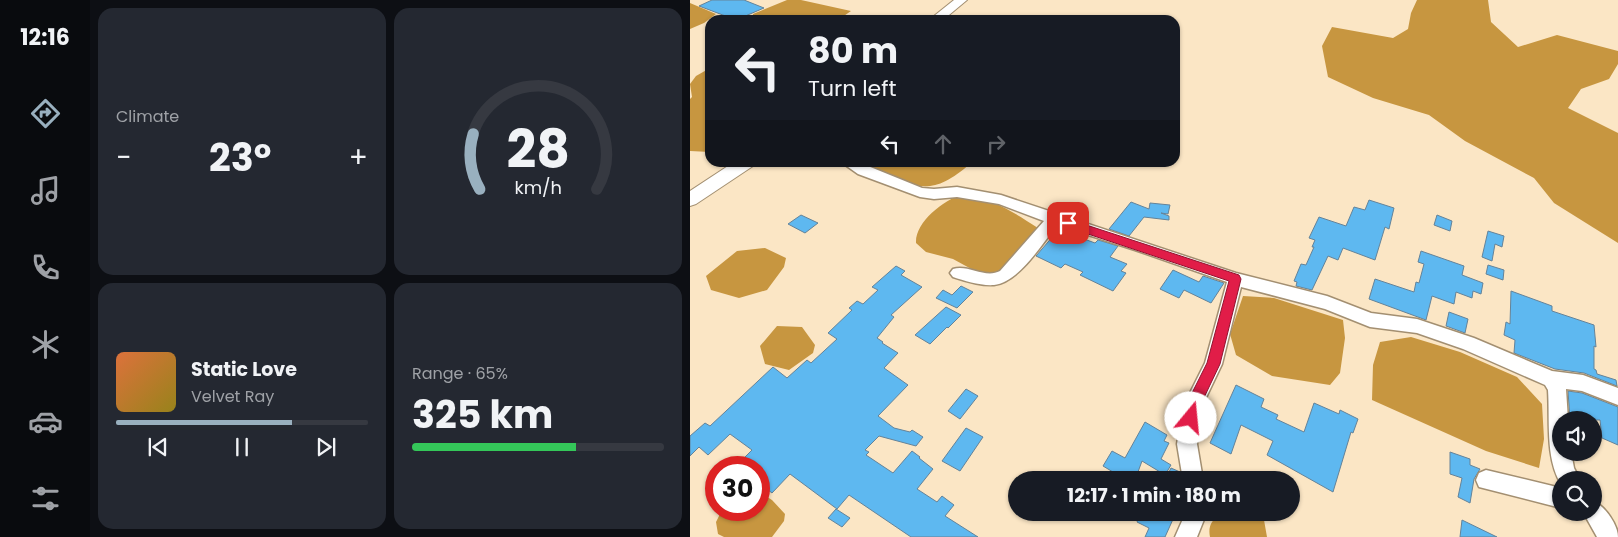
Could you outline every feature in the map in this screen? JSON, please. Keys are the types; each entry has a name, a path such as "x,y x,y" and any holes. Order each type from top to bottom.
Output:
{"main road":[{"path":"942,15 962,0"},
{"path":"950,15 970,0"},
{"path":"690,191 728,167"},
{"path":"690,200 740,167"}],"street":[{"path":"857,167 920,192 975,194 1138,245 1235,279 1326,303 1370,320 1417,326 1468,343 1551,379 1583,384 1618,396"},
{"path":"958,273 993,279 1003,277 1054,218"},
{"path":"1192,471 1187,444 1193,405 1213,364 1235,279"},
{"path":"1551,379 1557,388 1558,411"},
{"path":"1486,480 1552,496"},
{"path":"1186,537 1193,521"},
{"path":"1599,521 1610,537"}],"shaded area":[{"path":"787,0 801,0 851,11 845,15 753,14"},
{"path":"1417,0 1488,0 1491,22 1518,47 1557,35 1618,51 1618,64 1609,79 1581,89 1568,108 1618,133 1618,243 1554,203 1534,178 1465,141 1429,115 1373,98 1328,77 1322,46 1332,27 1393,38 1408,29 1411,13"},
{"path":"690,3 716,14 705,15 705,22 690,29"},
{"path":"705,71 705,152 690,151 690,99 692,97 690,84 696,76"},
{"path":"873,167 966,167 945,182 923,186 912,185 872,169"},
{"path":"962,194 984,199 1002,207 1038,228 999,274 975,271 953,259 926,252 916,243 920,227 925,220 939,207"},
{"path":"765,248 786,258 784,267 767,290 739,298 711,290 706,276 737,251"},
{"path":"1243,296 1274,298 1343,320 1345,338 1340,373 1330,385 1272,376 1236,355 1230,334"},
{"path":"777,326 802,327 815,345 813,353 789,370 765,364 760,346"},
{"path":"1411,337 1460,352 1517,377 1542,404 1544,439 1539,468 1486,451 1372,400 1373,365 1380,342"},
{"path":"770,499 785,514 784,521 772,537 724,537 718,534 716,522 770,521"},
{"path":"1213,521 1264,521 1267,537 1210,537 1209,530"}],"building":[{"path":"712,0 744,0 764,8 748,15 723,15 699,6"},
{"path":"1369,200 1394,208 1389,229 1385,227 1375,260 1343,248 1338,260 1328,256 1312,290 1296,286 1297,282 1294,281 1301,264 1306,265 1314,247 1312,247 1315,240 1309,238 1319,217 1346,226 1354,207 1365,210"},
{"path":"1131,202 1149,209 1150,203 1170,205 1168,214 1161,213 1169,216 1169,220 1144,217 1129,236 1109,229"},
{"path":"801,215 818,223 805,233 788,224"},
{"path":"1437,215 1452,221 1450,231 1434,225"},
{"path":"1060,228 1078,234 1076,236 1095,243 1098,240 1118,246 1110,257 1127,264 1121,271 1126,273 1113,291 1080,275 1083,272 1065,264 1061,268 1036,256"},
{"path":"1488,231 1504,236 1502,247 1495,244 1492,261 1482,257"},
{"path":"1421,251 1464,266 1462,275 1483,283 1481,294 1473,291 1472,298 1456,292 1454,304 1432,296 1426,320 1369,299 1375,279 1414,292 1416,282 1419,283 1424,264 1418,262"},
{"path":"1488,265 1504,270 1503,280 1486,274"},
{"path":"896,266 905,271 901,275 922,287 891,315 894,317 877,338 898,353 884,368 908,385 878,416 894,428 910,432 912,430 923,437 916,446 879,436 865,450 869,452 866,455 893,473 912,451 933,469 917,489 937,502 942,496 954,505 945,516 978,537 911,537 849,495 837,509 790,474 772,493 770,491 770,456 746,456 752,450 730,434 708,455 699,447 690,456 690,436 705,423 710,426 773,367 787,378 807,360 811,363 837,339 828,333 852,310 849,308 857,301 863,304 878,290 872,287"},
{"path":"1173,270 1199,282 1203,276 1224,283 1211,303 1184,290 1179,298 1160,289"},
{"path":"961,286 973,292 957,308 936,298 943,290 952,295"},
{"path":"1511,291 1552,306 1552,311 1594,325 1596,347 1594,346 1594,369 1597,374 1616,380 1617,386 1584,373 1555,369 1514,353 1515,340 1504,335 1506,322 1510,324"},
{"path":"946,307 961,315 930,344 915,335"},
{"path":"1449,312 1468,319 1465,333 1446,326"},
{"path":"1236,385 1264,399 1261,407 1278,415 1276,419 1304,432 1314,403 1339,414 1340,410 1358,419 1353,433 1351,432 1333,492 1300,474 1300,471 1296,471 1267,455 1273,441 1241,425 1231,454 1210,443"},
{"path":"966,389 978,396 960,419 948,411"},
{"path":"1568,391 1582,393 1618,407 1618,445 1602,438 1602,411 1569,411"},
{"path":"1145,422 1167,435 1164,441 1169,443 1161,459 1171,465 1167,471 1158,471 1142,461 1138,471 1111,471 1103,466 1112,451 1125,458"},
{"path":"966,428 983,437 960,471 942,461"},
{"path":"1450,452 1470,459 1470,465 1480,469 1474,479 1470,503 1458,497 1462,478 1450,474"},
{"path":"836,509 850,518 842,527 828,518"},
{"path":"1462,520 1497,537 1460,537"},
{"path":"1172,521 1165,537 1145,537 1149,528 1137,522"}],"route":[{"path":"1068,223 1235,279 1213,364 1193,405 1191,418"}]}
